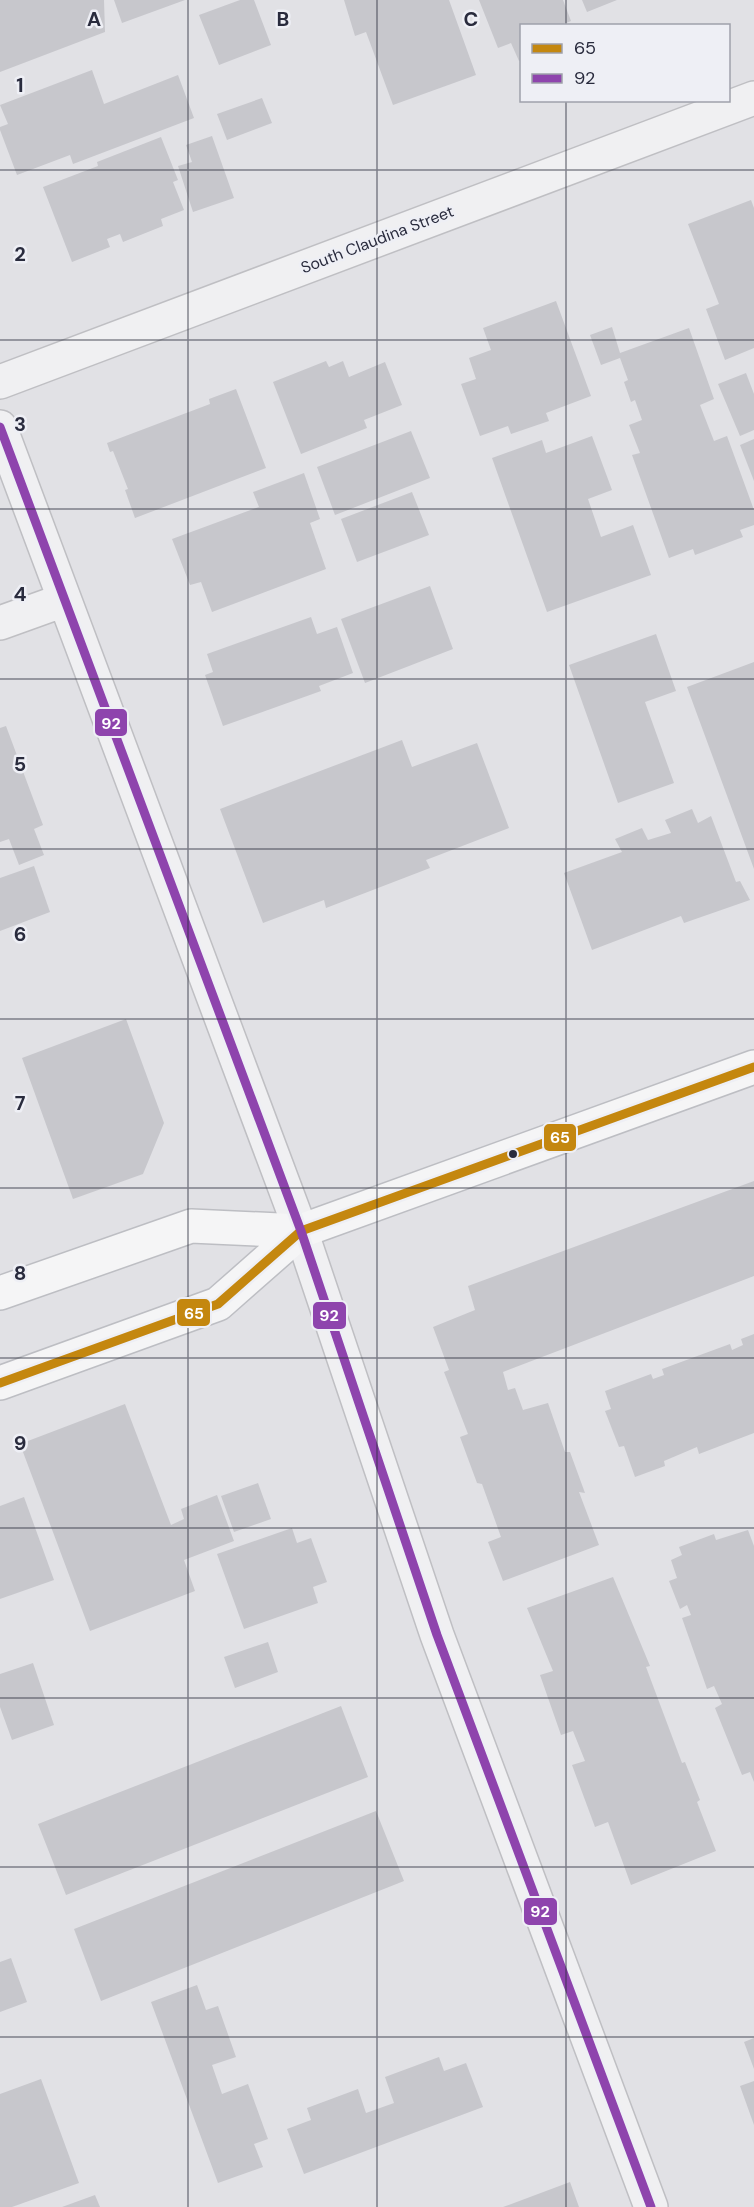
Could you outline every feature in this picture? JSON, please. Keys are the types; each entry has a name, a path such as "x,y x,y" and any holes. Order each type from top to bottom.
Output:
{"main road":[{"path":"0,1383 218,1304 301,1231 754,1067"},
{"path":"0,1293 191,1226 301,1231"}],"street":[{"name":"South Claudina Street","path":"0,382 754,98"},
{"path":"0,427 301,1231 437,1635 651,2207"},
{"path":"0,623 64,600"}],"building":[{"path":"0,0 104,0 105,32 0,72"},
{"path":"114,0 185,0 122,23"},
{"path":"240,0 254,0 271,45 219,65 199,15"},
{"path":"344,0 449,0 476,75 393,105 366,32 355,36"},
{"path":"479,0 563,0 571,21 564,24 520,24 520,61 511,43 498,48"},
{"path":"582,0 617,0 587,12"},
{"path":"92,70 104,104 178,75 194,118 73,164 70,155 17,175 0,130 0,127 8,124 0,105"},
{"path":"262,98 272,123 227,140 217,114"},
{"path":"212,136 234,198 193,212 178,166 192,162 186,145"},
{"path":"161,137 178,180 173,182 184,210 161,219 163,226 123,242 120,234 107,239 110,247 72,262 43,187 98,166 97,162"},
{"path":"751,200 754,208 754,348 725,360 706,309 719,304 688,224"},
{"path":"556,301 591,396 546,413 549,421 511,434 508,426 480,436 461,384 476,379 469,358 491,350 483,328"},
{"path":"612,327 620,353 689,328 714,399 700,405 714,441 727,436 754,510 754,525 740,530 743,537 695,555 693,549 669,558 632,455 640,453 629,425 642,420 635,400 631,402 624,382 628,380 620,358 601,365 590,335"},
{"path":"326,361 329,367 343,361 349,377 385,362 402,405 364,420 367,428 301,454 273,382"},
{"path":"746,373 754,394 754,430 740,436 718,384"},
{"path":"236,389 266,468 135,518 125,490 128,489 113,451 110,452 107,443 210,404 209,399"},
{"path":"411,431 430,478 335,515 317,467"},
{"path":"592,436 612,490 588,499 601,537 633,525 651,575 547,612 492,458 542,440 546,453"},
{"path":"754,439 754,481 740,445"},
{"path":"304,473 320,519 310,523 326,569 212,612 201,582 190,585 172,539 259,507 253,492"},
{"path":"412,492 429,535 357,562 341,519"},
{"path":"430,586 453,649 365,683 341,619"},
{"path":"311,617 317,634 337,627 353,673 319,686 321,691 223,726 205,675 213,672 207,654"},
{"path":"656,634 676,691 645,702 674,783 618,803 569,665"},
{"path":"754,662 754,869 687,687"},
{"path":"6,726 43,825 34,829 44,855 19,865 9,839 0,842 0,728"},
{"path":"402,740 412,767 477,743 509,828 426,860 430,868 326,908 324,900 263,923 220,809"},
{"path":"692,809 698,823 711,816 736,882 740,881 750,900 684,923 681,916 592,950 564,873 622,852 615,839 642,828 648,840 671,833 665,820"},
{"path":"34,866 50,912 0,931 0,878"},
{"path":"126,1019 164,1123 143,1174 73,1199 22,1058"},
{"path":"754,1181 754,1276 503,1372 508,1390 515,1388 523,1410 548,1403 565,1452 570,1452 585,1493 579,1492 599,1545 503,1581 488,1542 501,1537 482,1484 477,1483 460,1437 468,1434 444,1372 449,1370 433,1327 475,1310 468,1286"},
{"path":"754,1334 754,1433 699,1454 697,1447 664,1461 665,1466 635,1477 624,1446 619,1447 605,1411 611,1409 605,1391 651,1374 653,1379 664,1375 662,1369 730,1344 732,1350 743,1345 741,1339"},
{"path":"125,1404 171,1525 184,1519 181,1509 217,1495 234,1541 184,1560 195,1591 90,1631 20,1444"},
{"path":"258,1483 271,1519 234,1532 221,1496"},
{"path":"24,1497 54,1580 0,1599 0,1506"},
{"path":"292,1528 297,1543 311,1538 327,1582 313,1587 318,1603 244,1629 217,1554"},
{"path":"748,1530 754,1546 754,1782 750,1772 742,1775 715,1708 722,1704 714,1686 707,1689 682,1618 691,1615 687,1605 680,1609 669,1581 677,1578 671,1560 682,1555 679,1547 714,1534 716,1540"},
{"path":"613,1577 650,1666 646,1667 682,1763 685,1762 700,1800 697,1802 716,1851 631,1885 608,1822 595,1827 572,1765 585,1761 573,1731 561,1735 540,1675 553,1671 527,1608"},
{"path":"268,1642 278,1672 235,1688 224,1657"},
{"path":"33,1663 54,1725 12,1740 0,1707 0,1674"},
{"path":"341,1706 368,1777 66,1895 38,1824"},
{"path":"376,1811 404,1881 101,2001 74,1929"},
{"path":"11,1958 27,2002 0,2012 0,1962"},
{"path":"197,1985 206,2010 218,2006 236,2057 212,2065 222,2094 248,2084 268,2139 254,2144 263,2167 218,2183 151,2002"},
{"path":"754,2038 754,2069 744,2042"},
{"path":"439,2057 444,2071 466,2063 483,2107 304,2174 287,2129 311,2120 307,2108 358,2089 366,2113 394,2103 385,2077"},
{"path":"41,2079 79,2183 12,2207 0,2207 0,2094"},
{"path":"754,2081 754,2125 740,2086"},
{"path":"570,2182 579,2207 503,2207"},
{"path":"95,2195 100,2207 62,2207"}],"transit line":[{"name":"92","path":"0,427 301,1231 437,1635 651,2207"},
{"name":"65","path":"0,1383 218,1304 301,1231 754,1067"}]}
